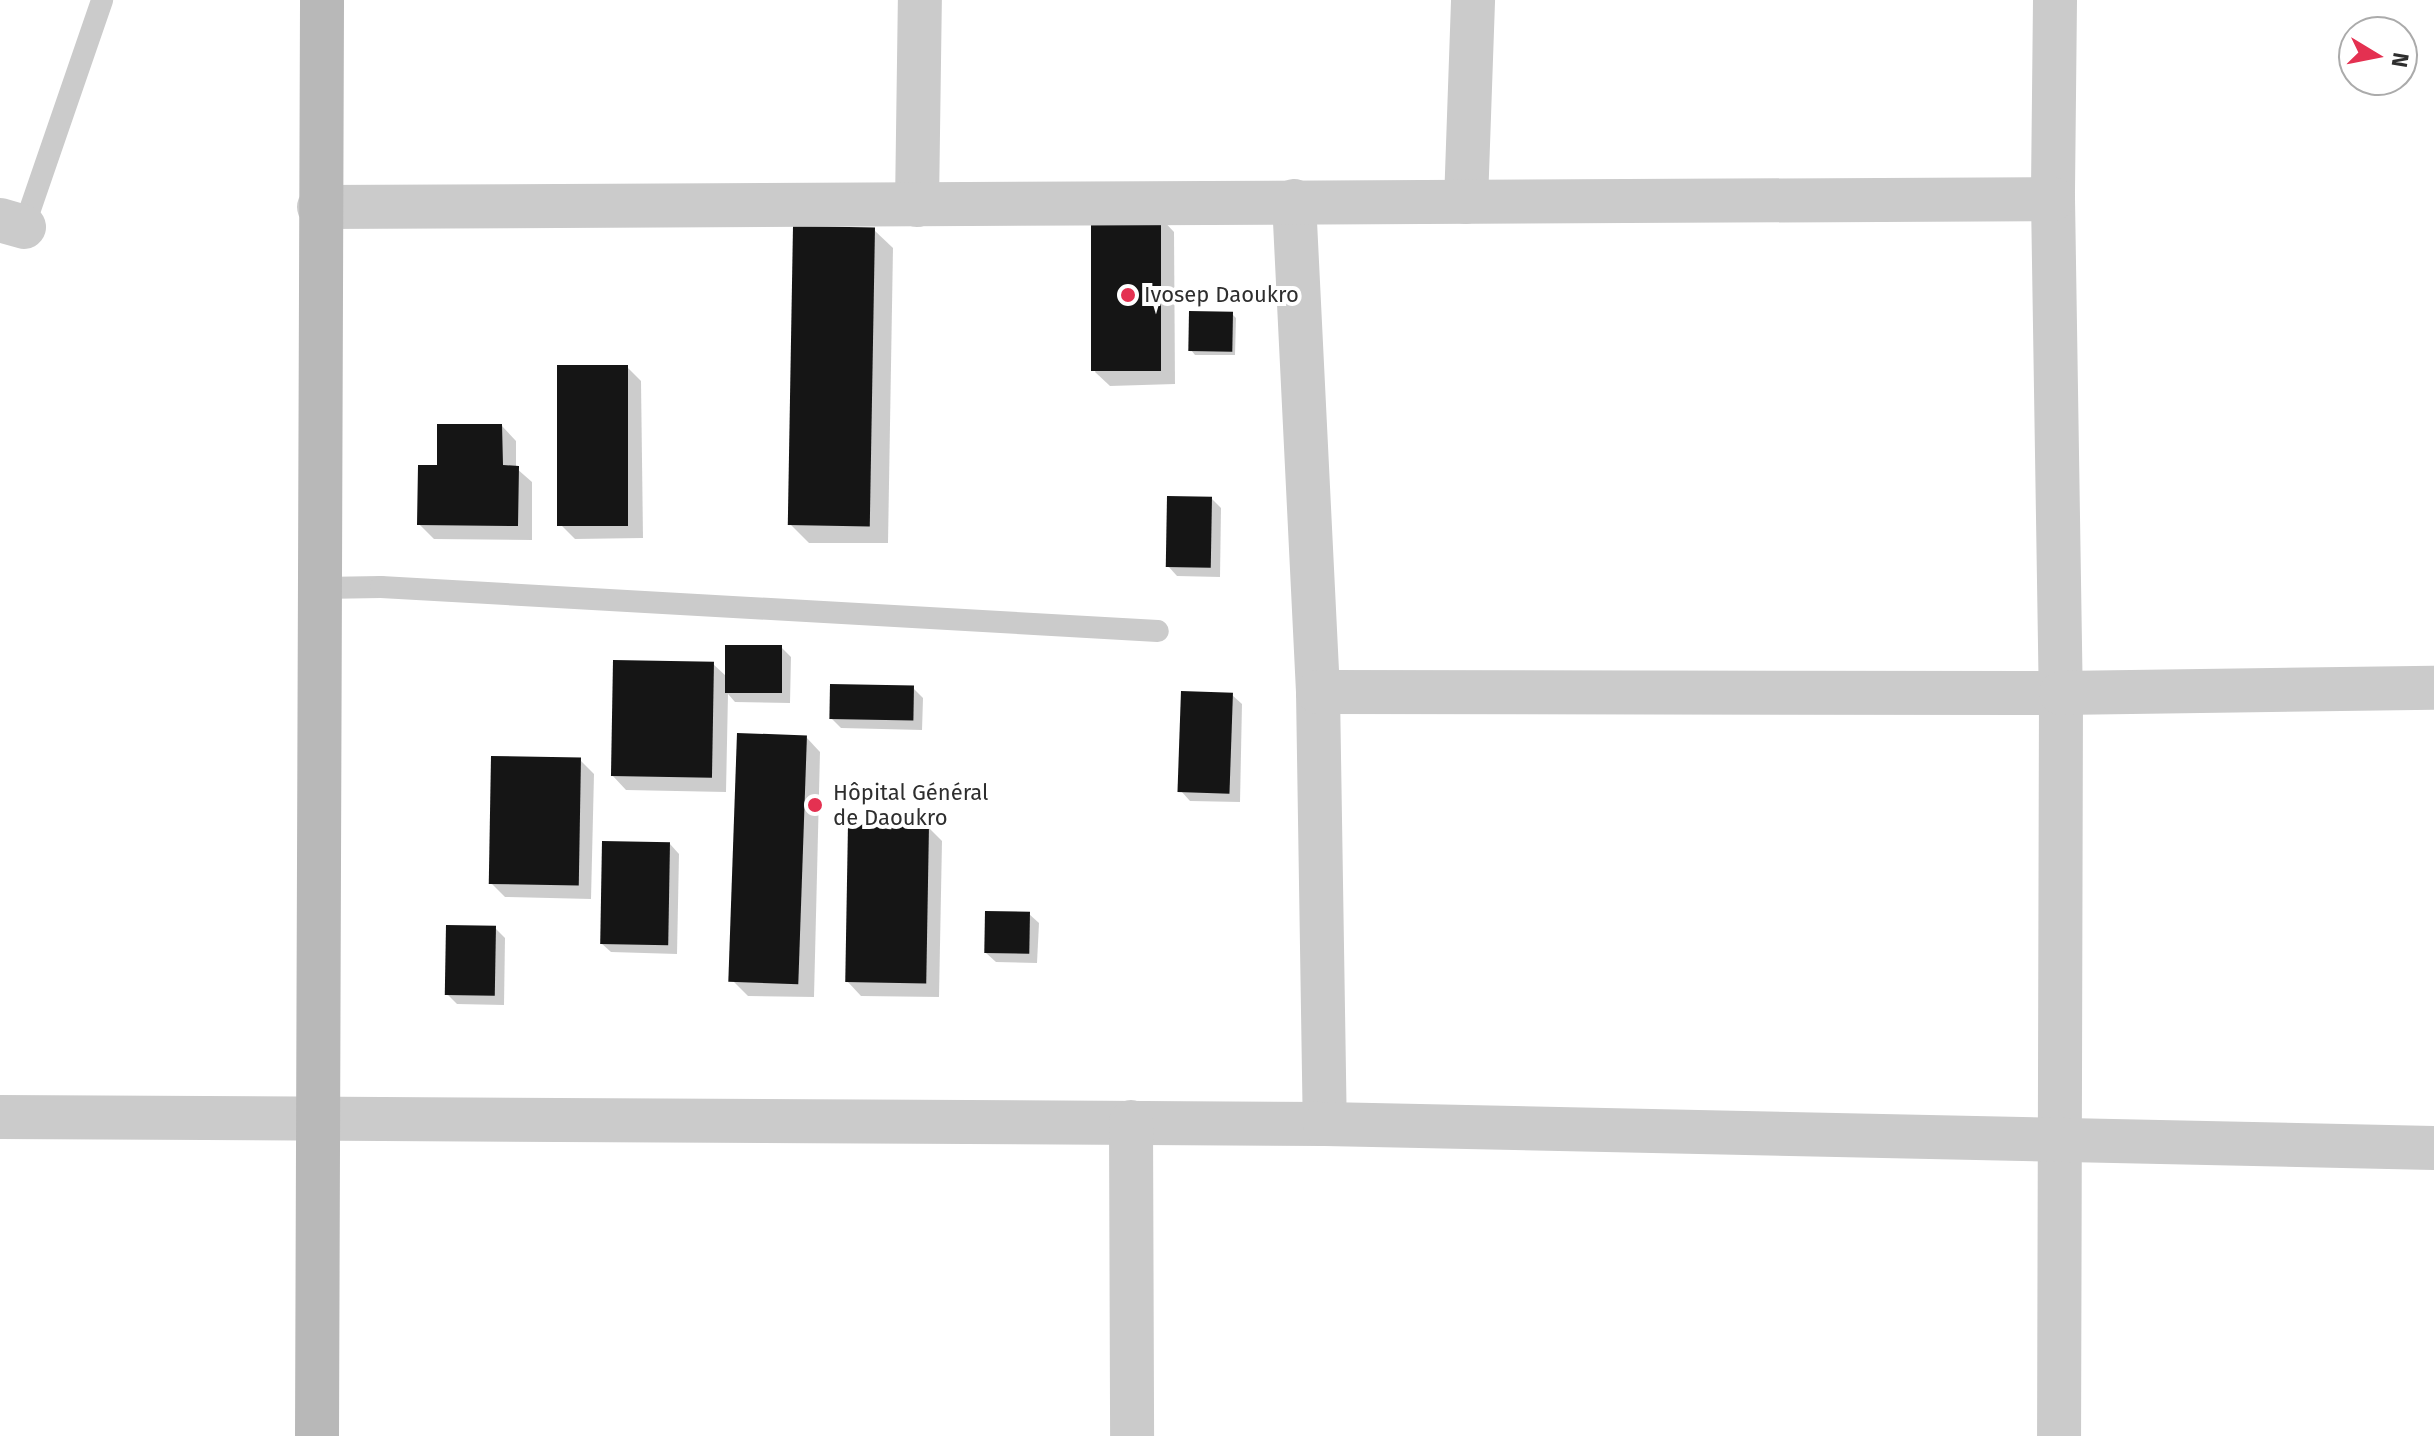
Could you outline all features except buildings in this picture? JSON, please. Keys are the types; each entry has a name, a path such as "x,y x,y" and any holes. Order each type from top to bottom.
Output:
{"main road":[{"path":"317,1436 322,0"}],"street":[{"path":"917,205 920,0"},
{"path":"1466,202 1473,0"},
{"path":"2055,0 2053,199 2061,693 2063,1142 2059,1436"},
{"path":"319,207 2053,199"},
{"path":"1294,201 1318,692 1325,1124"},
{"path":"1318,692 2061,693 2434,688"},
{"path":"0,1117 1325,1124 2434,1148"},
{"path":"1131,1122 1132,1436"}],"lane":[{"path":"12,224 102,0"},
{"path":"322,588 381,587 1158,631"}],"place":[{"name":"Ivosep Daoukro","path":"1128,295"},
{"name":"Hôpital Général de Daoukro","path":"815,805"}]}
